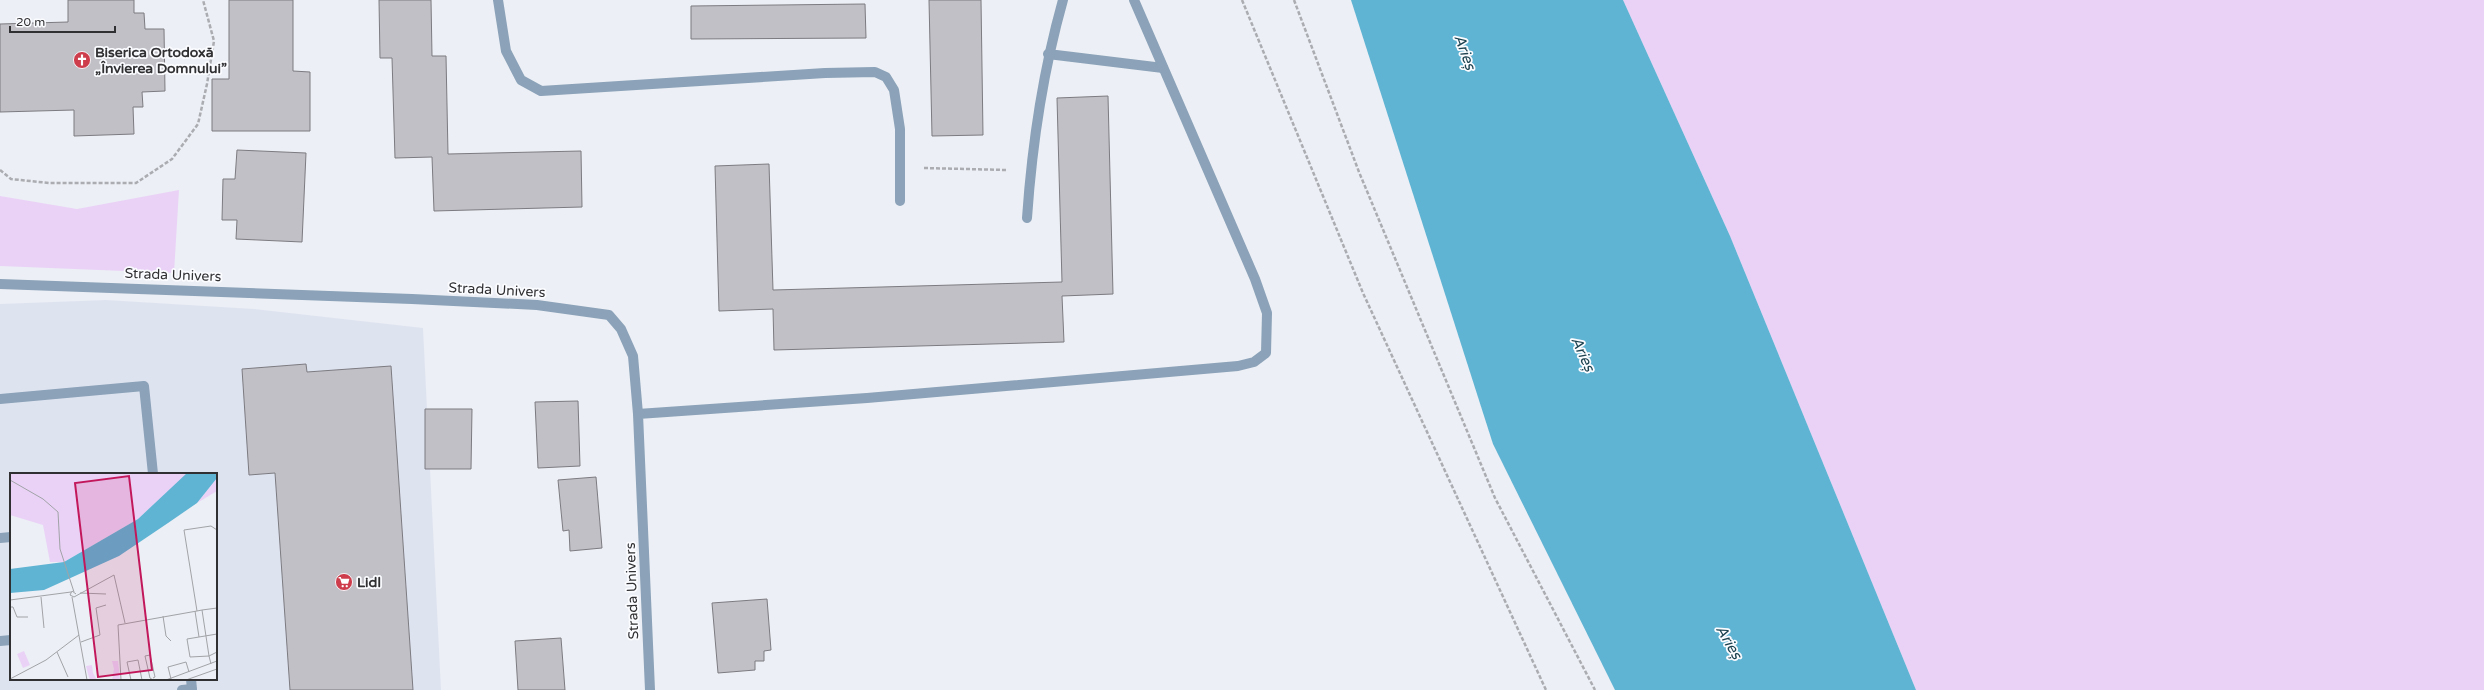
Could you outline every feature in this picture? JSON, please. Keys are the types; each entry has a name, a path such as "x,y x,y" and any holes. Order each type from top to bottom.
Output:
{"street":[{"path":"498,0 506,51 521,80 541,91 825,72 875,72 886,77 894,90 900,128 900,201"},
{"path":"1027,218 1030,170 1048,54 1064,0"},
{"path":"638,414 890,396 1238,366 1254,362 1266,353 1267,313 1256,279 1134,0"},
{"path":"1048,54 1163,68"},
{"name":"Strada Univers","path":"0,284 537,305 609,315 624,336 632,356 638,414 650,690"},
{"path":"0,399 144,386 153,473"},
{"path":"0,538 10,536"},
{"path":"0,641 10,640"},
{"path":"182,690 192,689 190,680"}],"path":[{"path":"0,170 11,179 49,183 136,183 172,159 198,124 208,84 214,41 203,0"},
{"path":"1242,0 1363,293 1546,690"},
{"path":"1294,0 1359,172 1495,498 1595,690"},
{"path":"901,168 1030,170"}],"shaded area":[{"path":"1623,0 2484,0 2484,690 1916,690 1730,236"},
{"path":"179,190 174,273 0,266 0,196 77,209"},
{"path":"106,300 254,309 423,328 441,690 0,690 0,304"}],"water":[{"name":"Arieș","path":"1351,0 1623,0 1730,236 1916,690 1615,690 1493,444"}],"building":[{"name":"Biserica Ortodoxă „Învierea Domnului”","path":"68,0 134,0 134,13 144,13 145,29 164,29 165,91 142,92 143,107 133,107 134,134 74,136 74,110 0,112 0,24 68,22"},
{"path":"229,0 293,0 293,71 310,72 310,131 212,131 212,79 229,79"},
{"path":"379,0 431,0 432,56 446,56 448,154 581,151 582,207 434,211 432,157 395,158 392,58 380,58"},
{"path":"929,0 981,0 983,135 932,136"},
{"path":"865,4 866,38 691,39 691,6"},
{"path":"1108,96 1113,294 1062,296 1064,342 774,350 773,309 719,311 715,166 769,164 773,290 1062,282 1057,98"},
{"path":"237,150 306,153 302,242 236,239 237,220 222,220 223,179 235,179"},
{"name":"Lidl","path":"306,364 307,372 391,366 413,690 290,690 275,473 249,475 242,369"},
{"path":"578,401 580,466 538,468 535,402"},
{"path":"425,409 472,409 471,469 425,469"},
{"path":"596,477 602,548 570,551 569,530 563,531 558,480"},
{"path":"767,599 771,650 764,651 764,661 755,661 755,670 718,673 712,603"},
{"path":"561,638 565,690 518,690 515,641"}],"place":[{"name":"Biserica Ortodoxă „Învierea Domnului”","path":"82,60"},
{"name":"Lidl","path":"344,582"}]}
